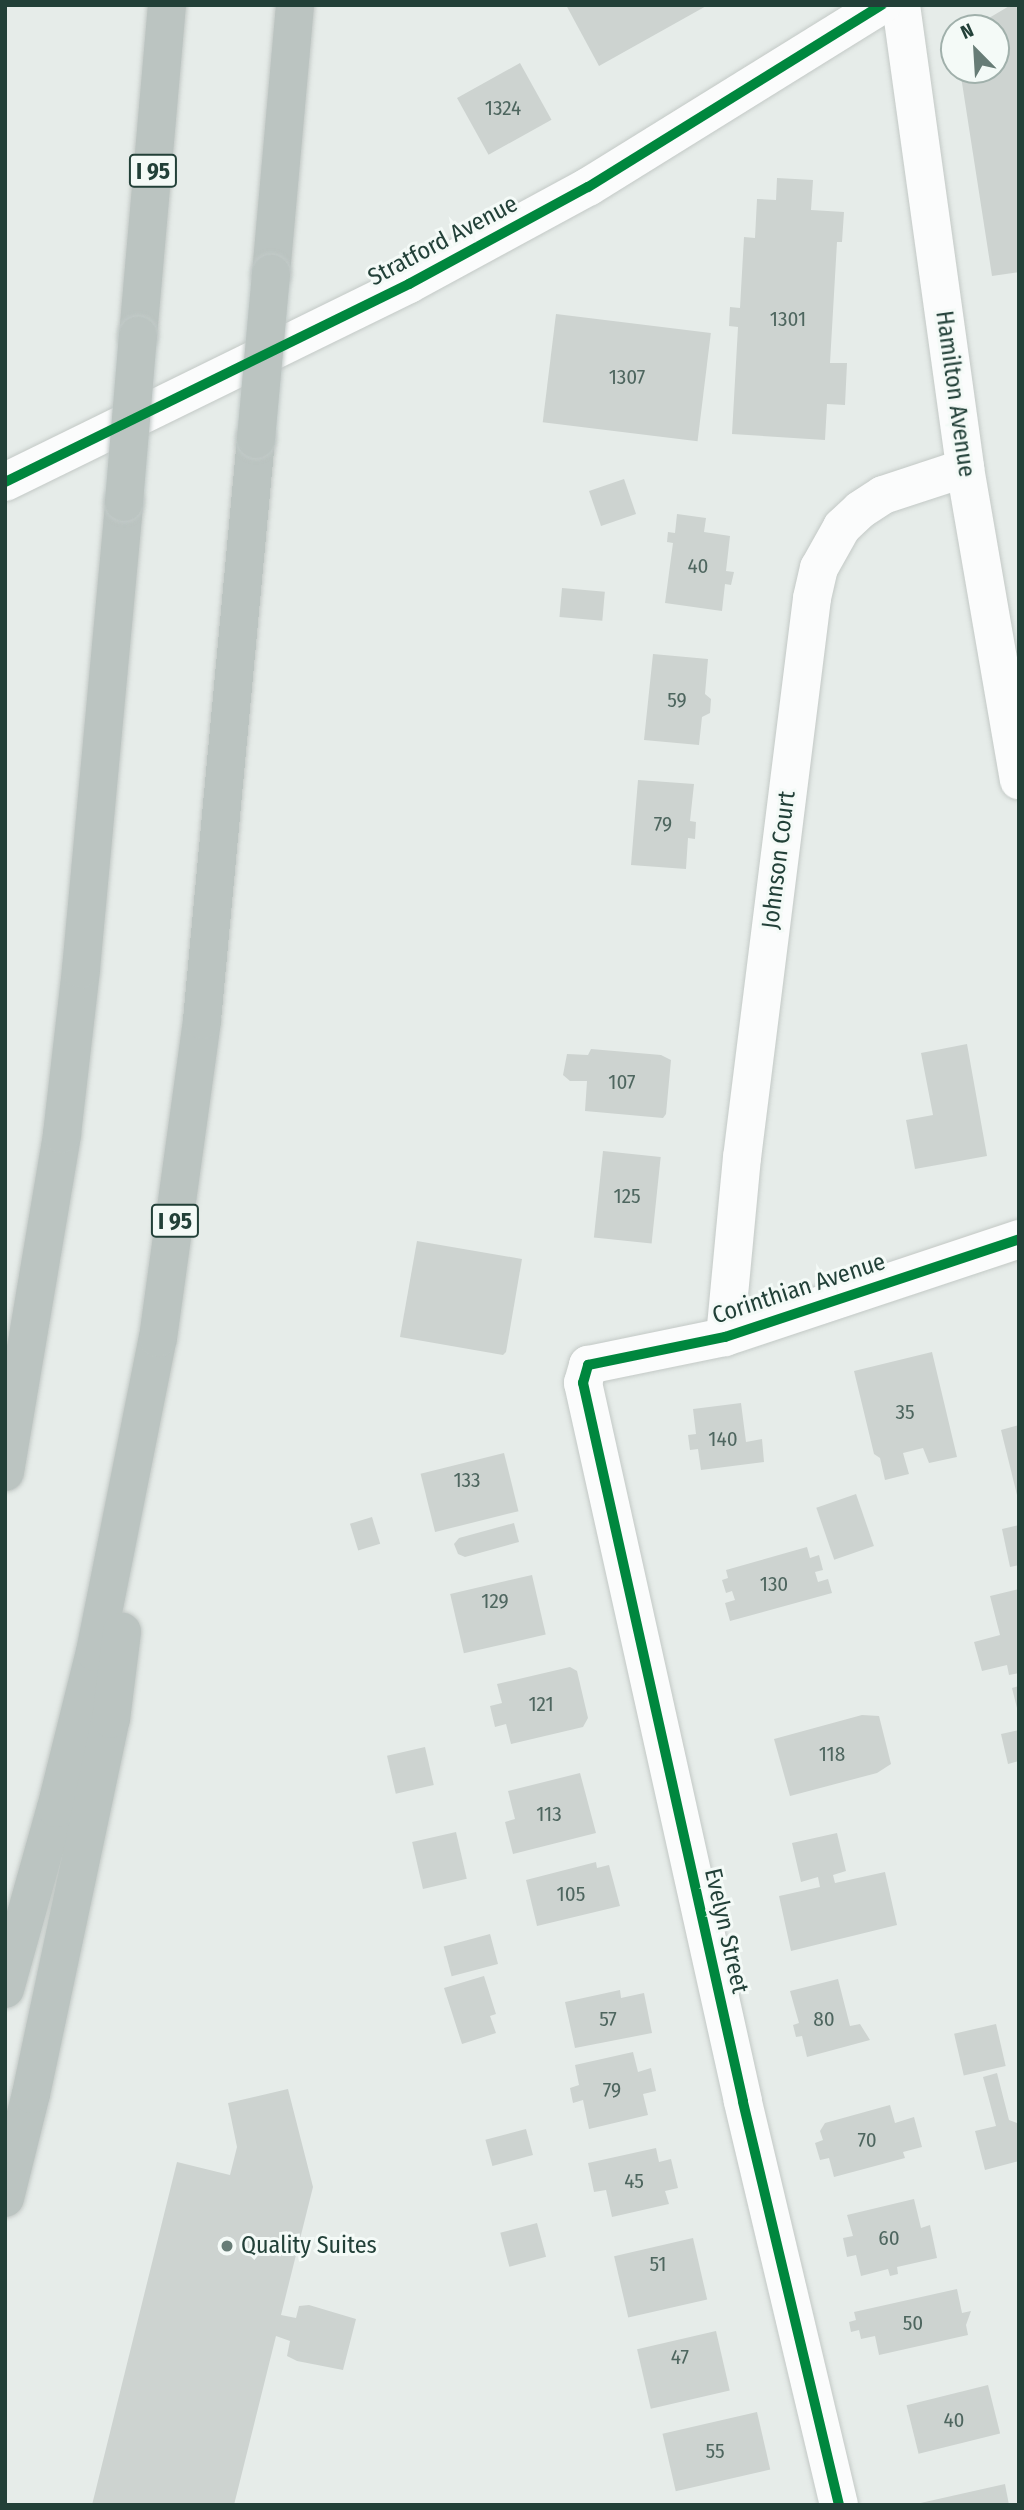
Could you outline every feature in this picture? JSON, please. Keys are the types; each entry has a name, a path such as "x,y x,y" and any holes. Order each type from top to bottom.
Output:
{"highway":[{"name":"I 95","path":"5,1472 62,1134 81,969 167,5"},
{"name":"I 95","path":"5,1989 96,1652 158,1338 202,1020 295,5"},
{"path":"5,1392 39,1283"},
{"path":"5,2198 31,2094 111,1719 158,1338"}],"street":[{"name":"Stratford Avenue","path":"5,482 409,284 564,200 882,5"},
{"name":"Hamilton Avenue","path":"901,5 965,468 1019,780"},
{"name":"Johnson Court","path":"725,1337 742,1158 812,598 819,568 842,527 860,510 883,495 965,468"},
{"name":"Corinthian Avenue","path":"588,1365 725,1337 1019,1239"},
{"name":"Evelyn Street","path":"588,1365 583,1383 743,2101 839,2505"}],"building":[{"path":"566,5 708,5 599,66"},
{"path":"1011,5 1019,5 1019,272 992,276 962,84 1010,84 1010,14 996,14"},
{"path":"520,63 552,120 489,155 457,98"},
{"path":"777,178 813,180 811,210 844,212 842,242 837,242 830,363 847,363 845,405 827,404 825,440 732,434 738,327 729,326 730,307 740,308 744,237 755,238 757,199 776,200"},
{"path":"556,314 711,333 698,441 543,422"},
{"path":"624,479 636,514 601,526 589,491"},
{"path":"677,514 706,518 704,532 730,536 726,571 734,572 731,585 725,584 722,611 665,603 673,543 667,542 668,532 675,533"},
{"path":"562,588 605,592 602,621 559,617"},
{"path":"653,654 708,659 705,694 711,699 710,713 702,717 699,745 644,740"},
{"path":"638,780 694,784 690,821 696,822 695,839 688,838 686,869 631,865"},
{"path":"967,1044 987,1156 915,1169 906,1120 933,1115 921,1053"},
{"path":"591,1049 661,1055 671,1060 666,1114 663,1118 585,1111 587,1081 570,1081 563,1075 567,1054 588,1055"},
{"path":"603,1151 661,1157 652,1244 594,1238"},
{"path":"417,1241 522,1259 506,1352 503,1355 400,1337"},
{"path":"932,1352 957,1457 929,1463 923,1448 903,1453 909,1474 885,1480 880,1458 874,1454 854,1371"},
{"path":"741,1403 746,1442 762,1439 764,1462 701,1470 698,1449 690,1450 688,1435 696,1434 693,1409"},
{"path":"1019,1425 1019,1499 1018,1499 1001,1430"},
{"path":"504,1453 519,1511 435,1532 421,1474"},
{"path":"856,1494 874,1546 834,1560 816,1508"},
{"path":"372,1517 380,1544 358,1551 350,1524"},
{"path":"514,1523 519,1542 465,1557 458,1554 454,1544 459,1538"},
{"path":"1019,1525 1019,1565 1010,1567 1002,1529"},
{"path":"807,1547 810,1558 819,1555 823,1570 815,1572 818,1582 828,1579 832,1593 730,1621 725,1603 735,1600 732,1591 726,1593 722,1580 728,1578 726,1570"},
{"path":"532,1575 546,1634 464,1653 450,1594"},
{"path":"1019,1589 1019,1673 1009,1675 1007,1665 982,1671 974,1642 1000,1635 990,1596"},
{"path":"570,1667 577,1671 588,1718 583,1727 511,1744 506,1724 495,1727 490,1706 502,1703 497,1684"},
{"path":"1019,1686 1019,1711 1018,1712 1012,1688"},
{"path":"862,1715 879,1716 891,1764 877,1773 790,1796 774,1739"},
{"path":"1019,1730 1019,1761 1008,1764 1001,1734"},
{"path":"425,1747 434,1785 396,1794 387,1756"},
{"path":"580,1773 596,1833 513,1854 505,1822 515,1819 508,1791"},
{"path":"456,1832 467,1879 423,1889 412,1842"},
{"path":"837,1833 846,1871 833,1875 835,1883 885,1872 897,1925 791,1951 779,1896 820,1887 818,1877 801,1882 792,1843"},
{"path":"596,1862 597,1868 609,1865 620,1906 537,1926 526,1880"},
{"path":"490,1934 498,1964 452,1976 444,1946"},
{"path":"484,1976 496,2014 490,2016 496,2033 462,2044 444,1988"},
{"path":"838,1979 850,2026 860,2024 870,2040 807,2057 802,2036 796,2037 793,2025 799,2023 790,1991"},
{"path":"620,1990 621,1998 644,1993 652,2033 575,2048 565,2002"},
{"path":"996,2024 1006,2066 964,2076 954,2034"},
{"path":"633,2052 638,2072 651,2068 656,2091 643,2094 648,2115 589,2129 583,2100 573,2103 570,2088 579,2085 575,2065"},
{"path":"997,2073 1009,2120 1017,2123 1019,2131 1019,2161 985,2170 975,2131 996,2126 983,2077"},
{"name":"Quality Suites","path":"288,2089 313,2187 281,2315 296,2318 299,2306 309,2305 356,2319 343,2370 297,2361 287,2356 290,2341 276,2336 234,2505 92,2505 177,2162 230,2175 237,2147 228,2103"},
{"path":"890,2105 895,2123 914,2117 922,2147 903,2152 905,2158 834,2177 829,2158 820,2160 815,2143 823,2140 820,2131 825,2123"},
{"path":"526,2129 533,2155 492,2166 485,2140"},
{"path":"656,2148 659,2162 671,2159 678,2188 665,2191 669,2204 612,2217 606,2190 594,2192 588,2163"},
{"path":"914,2199 921,2228 930,2225 937,2258 897,2267 898,2274 890,2276 888,2269 861,2276 856,2255 847,2257 843,2238 853,2236 847,2215"},
{"path":"537,2223 546,2257 509,2267 500,2233"},
{"path":"693,2238 707,2299 628,2318 614,2256"},
{"path":"957,2289 962,2313 971,2311 966,2325 968,2335 879,2355 875,2336 861,2339 859,2330 851,2332 849,2322 856,2320 854,2312"},
{"path":"716,2331 730,2390 651,2409 637,2349"},
{"path":"988,2385 1000,2434 919,2454 906,2405"},
{"path":"757,2412 770,2469 676,2491 662,2434"},
{"path":"1005,2484 1009,2505 916,2505 916,2504"}],"cycle path":[{"path":"5,482 409,284 588,187 882,5"},
{"path":"839,2505 743,2101 583,1383 588,1365 725,1337 1019,1239"}],"place":[{"name":"Quality Suites","path":"227,2246"}]}
